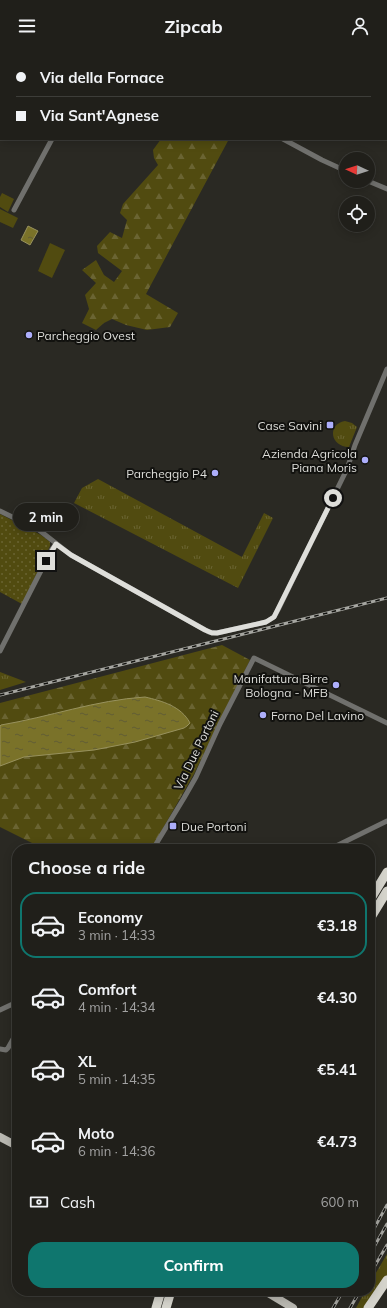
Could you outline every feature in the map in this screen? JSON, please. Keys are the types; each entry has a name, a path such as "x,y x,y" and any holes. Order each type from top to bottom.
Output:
{"highway":[{"path":"375,892 387,872"},
{"path":"375,911 387,891"},
{"path":"368,1308 387,1280"},
{"path":"156,1308 160,1296"},
{"path":"166,1308 170,1296"}],"main road":[{"path":"0,1137 12,1143"},
{"path":"273,1296 293,1308"}],"street":[{"path":"14,210 51,140"},
{"path":"285,140 339,168"},
{"path":"375,184 387,189"},
{"path":"0,511 39,530 71,555 212,633 224,632 266,622 276,614 347,469 355,445 387,369"},
{"path":"0,651 52,549 56,544"},
{"name":"Via Due Portoni","path":"156,844 196,777 220,724 254,658 387,723"},
{"path":"340,844 387,821"},
{"path":"0,1010 12,1004"},
{"path":"0,1049 3,1050 8,1048 12,1041"}],"green space":[{"path":"160,140 228,140 146,294 178,313 170,327 147,330 126,325 112,319 104,323 96,330 82,323 89,309 85,295 96,283 82,270 96,260 104,275 114,282 122,271 98,253 97,246 110,232 122,238 127,220 120,213 123,204 158,165 154,158 153,150"},
{"path":"2,193 14,199 8,212 0,207 0,197"},
{"path":"0,209 18,218 13,228 0,222"},
{"path":"50,243 65,250 52,278 38,271"},
{"path":"345,421 352,423 357,427 349,447 338,443 333,435 335,426"},
{"path":"98,479 242,557 264,513 273,518 238,588 74,503 82,488"},
{"path":"0,514 41,535 50,542 50,546 22,604 0,592"},
{"path":"222,645 250,660 194,774 154,844 34,844 0,827 0,703"},
{"path":"0,672 26,682 0,690"},
{"path":"387,1254 387,1275 375,1293 375,1274"},
{"path":"362,1296 373,1296 365,1308 356,1308"}],"water":[{"path":"28,226 38,231 30,245 21,240"},
{"path":"145,697 158,700 176,708 182,712 190,723 184,728 135,742 94,750 24,757 0,766 1,725 91,705"}],"railway":[{"path":"0,695 387,598"},
{"path":"375,1227 387,1205"},
{"path":"375,1245 387,1224"},
{"path":"375,1265 387,1245"},
{"path":"333,1308 340,1296"},
{"path":"350,1308 357,1296"}],"place":[{"name":"Parcheggio Ovest","path":"29,335"},
{"name":"Case Savini","path":"330,425"},
{"name":"Azienda Agricola Piana Moris","path":"365,460"},
{"name":"Parcheggio P4","path":"215,473"},
{"name":"Manifattura Birre Bologna - MFB","path":"336,685"},
{"name":"Forno Del Lavino","path":"263,715"},
{"name":"Due Portoni","path":"173,826"}],"route":[{"path":"46,561 56,544 71,555 205,630 215,634 266,622 274,617 333,498"}]}
